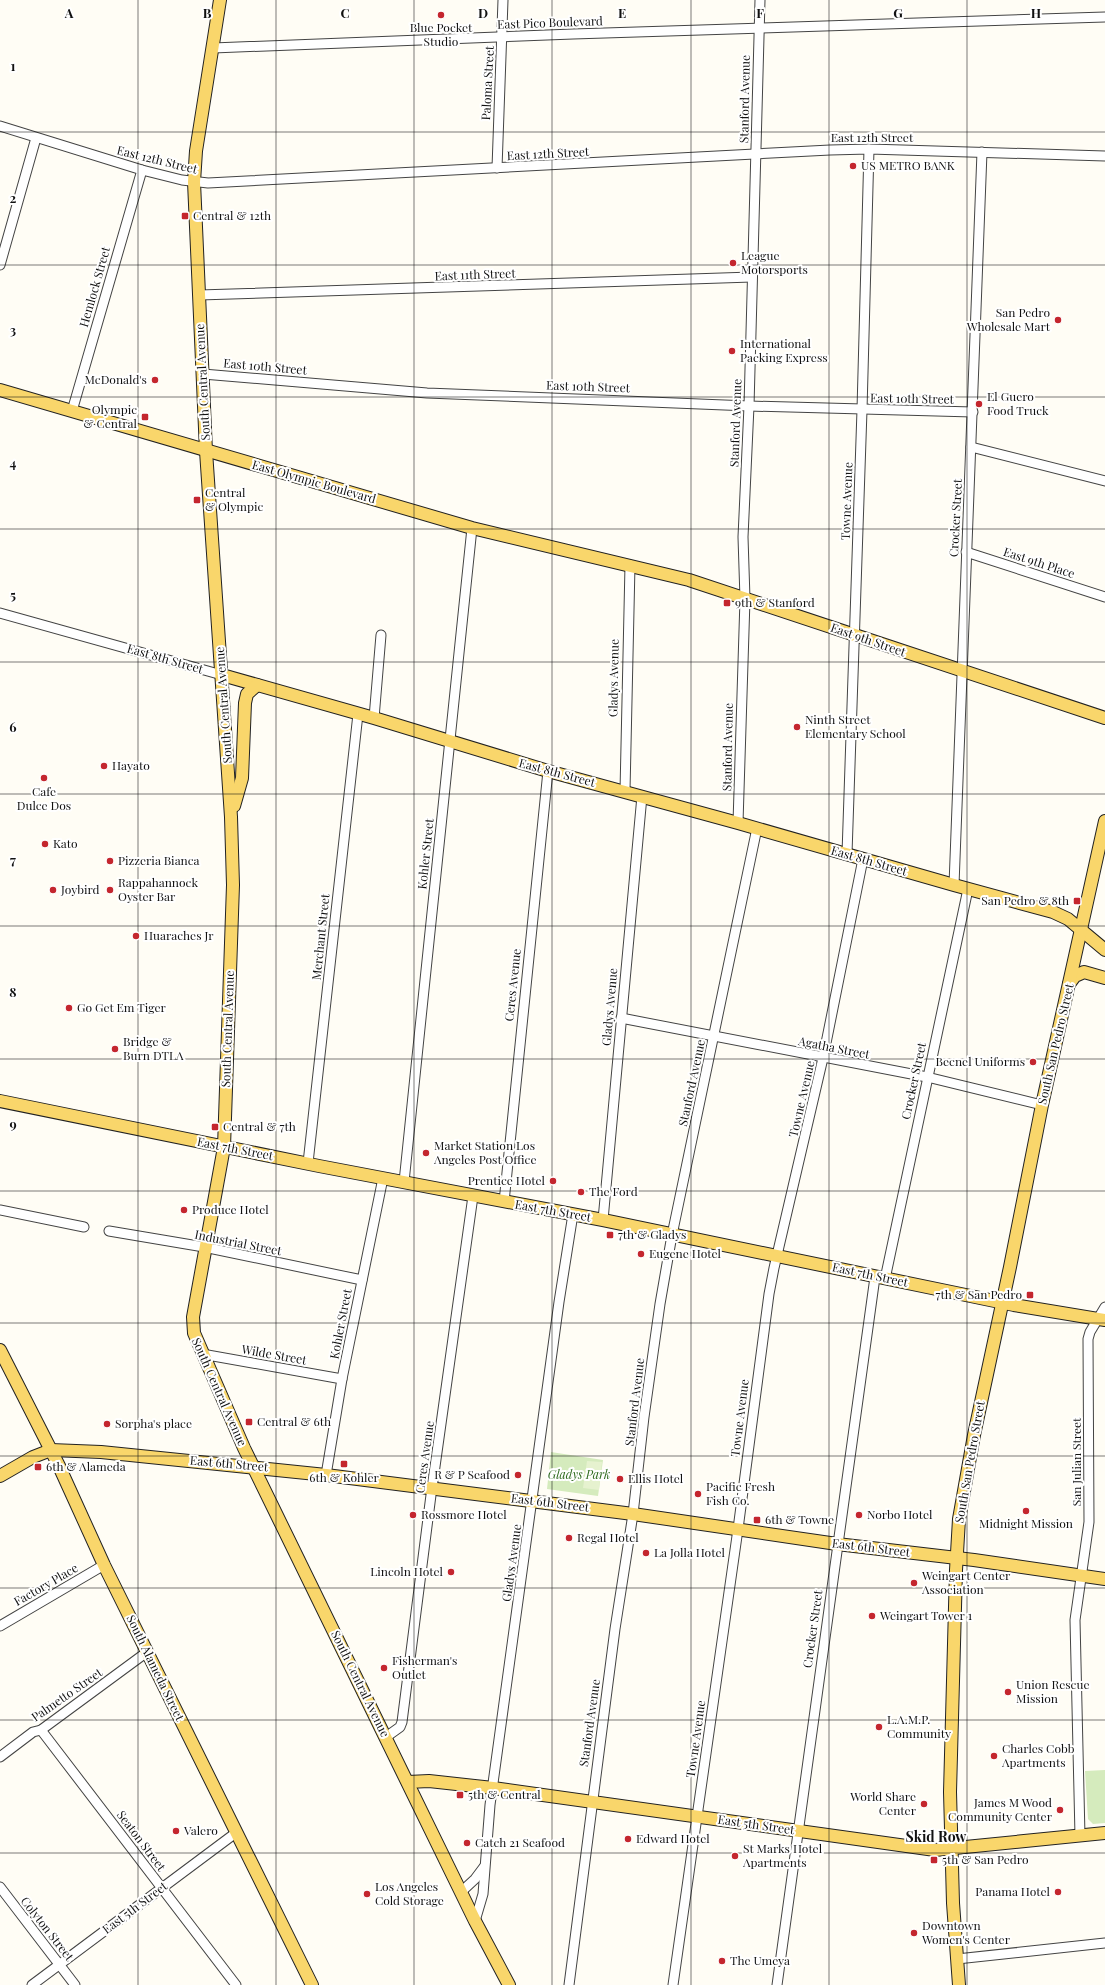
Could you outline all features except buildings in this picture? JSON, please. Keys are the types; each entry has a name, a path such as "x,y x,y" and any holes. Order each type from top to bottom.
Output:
{"main road":[{"name":"South Central Avenue","path":"220,0 196,151 194,182 206,451 231,817 232,885 224,1147 204,1248 193,1317 194,1333 253,1467 461,1892 509,1985"},
{"name":"East Olympic Boulevard","path":"0,390 472,528 630,565"},
{"name":"East 9th Street","path":"630,565 689,580 962,672 1105,718"},
{"name":"East 8th Street","path":"222,675 374,718 548,771 1054,912 1068,919 1082,929 1105,950"},
{"path":"231,817 242,778 245,703 247,694 257,685"},
{"name":"South San Pedro Street","path":"959,1985 951,1850 950,1792 956,1558 963,1493 1042,1105 1105,821"},
{"path":"1069,984 1075,976 1084,972 1105,978"},
{"name":"East 7th Street","path":"0,1101 308,1164 603,1220 880,1278 1101,1320"},
{"name":"South Alameda Street","path":"0,1350 51,1450 104,1564 312,1985"},
{"name":"East 6th Street","path":"0,1476 32,1457 51,1450 101,1452 326,1475 532,1501 633,1514 837,1544 1081,1574 1105,1579"},
{"name":"East 5th Street","path":"408,1782 429,1781 493,1788 925,1849 951,1850 1105,1833"}],"street":[{"name":"Paloma Street","path":"497,168 503,37 503,0"},
{"name":"Stanford Avenue","path":"738,823 745,599 743,537 749,406 758,28 760,0"},
{"name":"East Pico Boulevard","path":"213,48 1105,17"},
{"name":"East 12th Street","path":"0,126 142,170 194,182 209,183 869,149 1105,156"},
{"path":"0,265 36,138"},
{"name":"Towne Avenue","path":"847,854 869,149"},
{"name":"Crocker Street","path":"954,885 982,152"},
{"name":"Hemlock Street","path":"72,411 142,170"},
{"name":"East 11th Street","path":"199,296 752,278"},
{"name":"East 10th Street","path":"203,374 427,393 862,410 973,412"},
{"path":"971,447 1105,481"},
{"name":"Kohler Street","path":"404,1182 472,528"},
{"name":"East 9th Place","path":"966,552 1105,597"},
{"name":"Gladys Avenue","path":"624,791 630,565"},
{"name":"East 8th Street","path":"0,613 222,675"},
{"path":"374,718 381,635"},
{"name":"Merchant Street","path":"308,1164 358,714"},
{"name":"Ceres Avenue","path":"504,1202 548,771"},
{"name":"Gladys Avenue","path":"603,1220 620,1018 642,796"},
{"name":"Stanford Avenue","path":"569,1985 618,1606 633,1514 644,1417 660,1304 672,1235 757,828"},
{"name":"Towne Avenue","path":"674,1985 738,1529 764,1330 777,1256 823,1058 863,859"},
{"name":"Crocker Street","path":"777,1985 837,1544 880,1278 927,1077 968,889"},
{"name":"Agatha Street","path":"620,1018 927,1077 1042,1105"},
{"name":"Kohler Street","path":"326,1475 342,1379 383,1178"},
{"name":"Ceres Avenue","path":"386,1738 400,1727 402,1722 432,1489 473,1196"},
{"path":"0,1210 84,1227"},
{"name":"Gladys Avenue","path":"475,1920 483,1894 484,1867 493,1788 573,1214"},
{"name":"Industrial Street","path":"109,1231 204,1248 362,1280"},
{"name":"San Julian Street","path":"1080,1836 1075,1620 1089,1522 1088,1339 1090,1332 1101,1320 1105,1307"},
{"name":"Wilde Street","path":"202,1354 342,1379"},
{"name":"Factory Place","path":"0,1626 104,1564"},
{"name":"Palmetto Street","path":"0,1757 33,1732 41,1730 147,1652"},
{"name":"Seaton Street","path":"41,1730 236,1985"},
{"name":"East 5th Street","path":"32,1985 237,1832"},
{"path":"461,1892 475,1879 484,1867"},
{"name":"Colyton Street","path":"0,1887 75,1985"},
{"path":"957,1959 1105,1943"}],"green space":[{"name":"Gladys Park","path":"551,1452 603,1460 598,1496 547,1489"},
{"path":"587,1461 602,1462 599,1490 583,1488"},
{"path":"1105,1770 1105,1823 1093,1824 1088,1819 1085,1771"}],"place":[{"name":"Blue Pocket Studio","path":"441,15"},
{"name":"US METRO BANK","path":"853,166"},
{"name":"Central & 12th","path":"185,216"},
{"name":"League Motorsports","path":"733,263"},
{"name":"San Pedro Wholesale Mart","path":"1058,320"},
{"name":"International Packing Express","path":"732,351"},
{"name":"McDonald's","path":"155,380"},
{"name":"El Guero Food Truck","path":"979,404"},
{"name":"Olympic & Central","path":"145,417"},
{"name":"Central & Olympic","path":"197,500"},
{"name":"9th & Stanford","path":"727,603"},
{"name":"Ninth Street Elementary School","path":"797,727"},
{"name":"Hayato","path":"104,766"},
{"name":"Cafe Dulce Dos","path":"44,778"},
{"name":"Kato","path":"45,844"},
{"name":"Pizzeria Bianca","path":"110,861"},
{"name":"Joybird","path":"53,890"},
{"name":"Rappahannock Oyster Bar","path":"110,890"},
{"name":"San Pedro & 8th","path":"1077,901"},
{"name":"Huaraches Jr","path":"136,936"},
{"name":"Go Get Em Tiger","path":"69,1008"},
{"name":"Bridge & Burn DTLA","path":"115,1049"},
{"name":"Becnel Uniforms","path":"1033,1062"},
{"name":"Central & 7th","path":"215,1127"},
{"name":"Market Station Los Angeles Post Office","path":"426,1153"},
{"name":"Prentice Hotel","path":"553,1181"},
{"name":"The Ford","path":"581,1192"},
{"name":"Produce Hotel","path":"184,1210"},
{"name":"7th & Gladys","path":"610,1235"},
{"name":"Eugene Hotel","path":"641,1254"},
{"name":"7th & San Pedro","path":"1030,1295"},
{"name":"Central & 6th","path":"249,1422"},
{"name":"Sorpha's place","path":"107,1424"},
{"name":"6th & Kohler","path":"344,1464"},
{"name":"6th & Alameda","path":"38,1467"},
{"name":"R & P Seafood","path":"518,1475"},
{"name":"Ellis Hotel","path":"620,1479"},
{"name":"Pacific Fresh Fish Co.","path":"698,1494"},
{"name":"Midnight Mission","path":"1026,1511"},
{"name":"Rossmore Hotel","path":"413,1515"},
{"name":"Norbo Hotel","path":"859,1515"},
{"name":"6th & Towne","path":"757,1520"},
{"name":"Regal Hotel","path":"569,1538"},
{"name":"La Jolla Hotel","path":"646,1553"},
{"name":"Lincoln Hotel","path":"451,1572"},
{"name":"Weingart Center Association","path":"914,1583"},
{"name":"Weingart Tower 1","path":"872,1616"},
{"name":"Fisherman's Outlet","path":"384,1668"},
{"name":"Union Rescue Mission","path":"1008,1692"},
{"name":"L.A.M.P. Community","path":"879,1727"},
{"name":"Charles Cobb Apartments","path":"994,1756"},
{"name":"5th & Central","path":"460,1795"},
{"name":"World Share Center","path":"924,1804"},
{"name":"James M Wood Community Center","path":"1060,1810"},
{"name":"Valero","path":"176,1831"},
{"name":"Edward Hotel","path":"628,1839"},
{"name":"Catch 21 Seafood","path":"467,1843"},
{"name":"St Marks Hotel Apartments","path":"735,1856"},
{"name":"5th & San Pedro","path":"934,1860"},
{"name":"Panama Hotel","path":"1058,1892"},
{"name":"Los Angeles Cold Storage","path":"367,1894"},
{"name":"Downtown Women's Center","path":"914,1933"},
{"name":"The Umeya","path":"722,1961"}],"district":[{"name":"Skid Row","path":"936,1837"}]}
